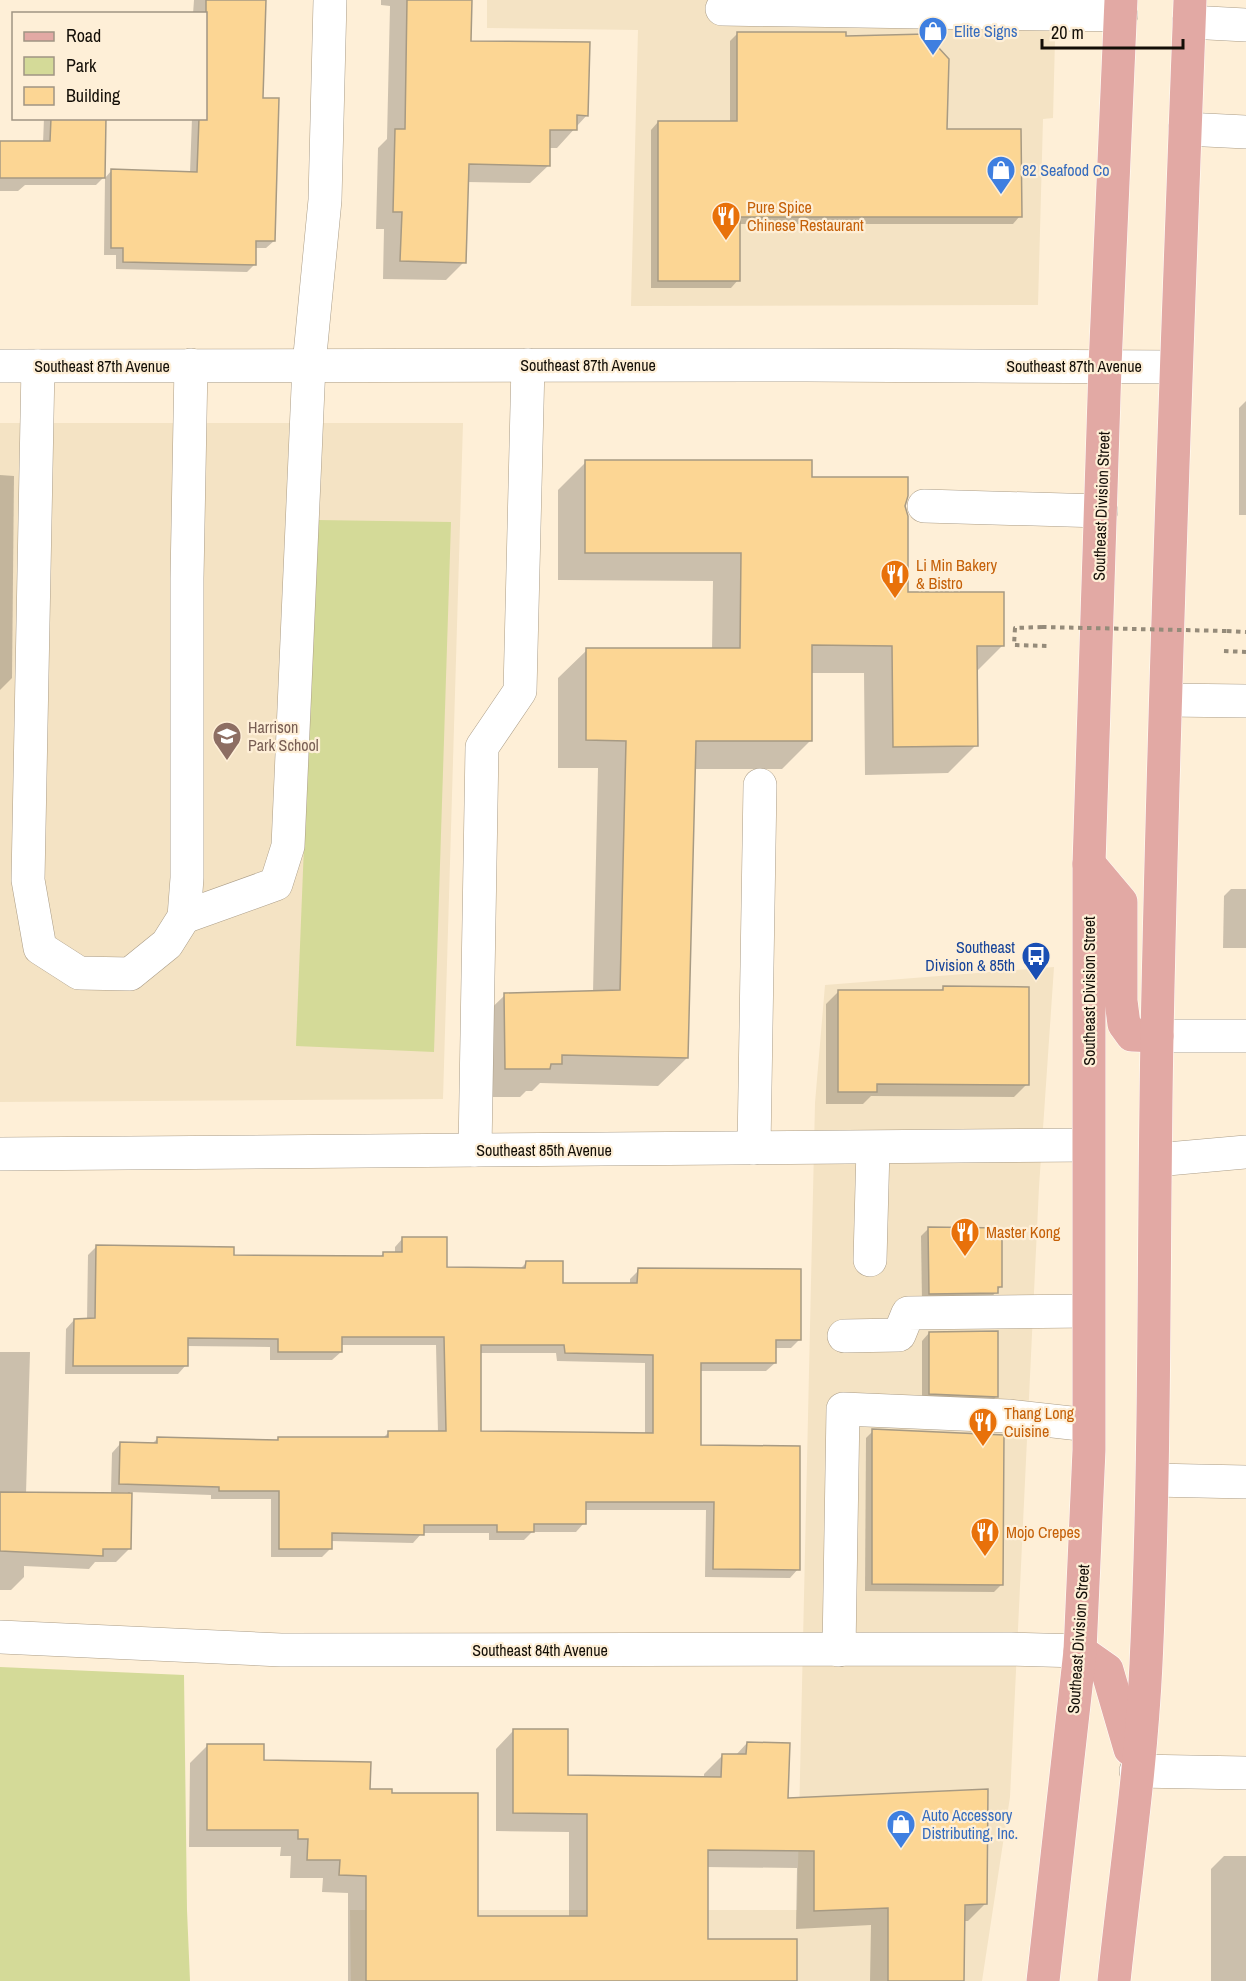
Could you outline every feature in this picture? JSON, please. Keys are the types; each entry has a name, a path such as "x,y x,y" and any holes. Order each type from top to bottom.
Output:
{"main road":[{"name":"Southeast Division Street","path":"1043,1981 1080,1651 1089,1425 1089,864 1105,366 1121,7"},
{"path":"1114,1981 1146,1670 1152,1480 1157,1036 1175,366 1190,11"},
{"path":"1089,864 1121,902 1121,1001 1124,1024 1132,1035 1157,1036"},
{"path":"1080,1651 1107,1670 1136,1771"}],"street":[{"path":"184,917 276,884 288,846 309,365 325,200 330,0"},
{"path":"722,9 1121,7"},
{"path":"1190,11 1246,25"},
{"path":"1185,129 1246,132"},
{"path":"38,366 28,880 40,948 78,973 130,974 168,944 184,917 187,878 187,578 191,365"},
{"path":"475,1150 482,747 520,692 528,365"},
{"name":"Southeast 87th Avenue","path":"0,366 1175,366"},
{"path":"924,507 1101,511"},
{"path":"1166,700 1246,701"},
{"path":"754,1148 760,785"},
{"path":"1157,1036 1246,1036"},
{"name":"Southeast 85th Avenue","path":"0,1154 1089,1145"},
{"path":"870,1260 873,1148"},
{"path":"1156,1160 1246,1152"},
{"path":"844,1336 899,1335 908,1313 1089,1311"},
{"path":"839,1650 843,1409 1008,1416 1089,1425"},
{"path":"1152,1480 1246,1482"},
{"name":"Southeast 84th Avenue","path":"0,1638 281,1650 1080,1651"},
{"path":"1136,1771 1246,1773"}],"path":[{"path":"1047,646 1014,645 1014,628 1246,633"},
{"path":"1224,651 1246,652"}],"shaded area":[{"path":"487,0 1056,0 1053,118 1043,119 1038,305 631,306 638,30 487,28"},
{"name":"Harrison Park School","path":"0,423 463,423 443,1099 0,1102"},
{"path":"1054,967 1039,1187 1010,1797 982,1981 351,1981 350,1910 797,1910 815,1103 825,985"}],"green space":[{"path":"317,520 451,522 434,1052 296,1046"},
{"path":"0,1667 184,1675 190,1981 0,1981"}],"building":[{"path":"206,0 266,0 263,98 279,98 275,241 256,241 256,265 123,262 123,248 111,248 111,169 197,172 199,120 207,120"},
{"path":"407,0 472,0 471,41 590,42 588,116 577,115 577,130 550,130 550,166 469,164 466,263 400,261 402,212 393,212 395,129 405,129"},
{"path":"737,32 846,32 846,36 926,34 949,59 947,129 1021,129 1022,217 740,217 740,281 658,281 658,121 737,121"},
{"path":"51,120 106,120 105,178 0,178 0,141 50,141"},
{"path":"585,460 812,460 812,477 908,477 908,496 905,506 908,516 908,592 1004,592 1004,646 977,646 978,746 893,747 892,646 812,645 812,741 696,741 688,1058 562,1055 562,1064 551,1064 550,1069 505,1069 504,993 620,990 626,741 586,740 586,648 740,648 741,553 585,553"},
{"path":"943,986 1029,987 1029,1085 877,1084 877,1092 838,1092 838,990 943,990"},
{"name":"Master Kong","path":"928,1227 1002,1228 1002,1287 998,1287 998,1293 929,1294"},
{"path":"402,1237 447,1237 447,1267 525,1268 526,1261 563,1261 563,1283 637,1283 638,1268 801,1269 801,1340 776,1340 776,1363 701,1363 701,1445 800,1446 800,1570 713,1569 714,1502 586,1502 586,1524 534,1524 534,1532 497,1532 497,1525 424,1525 424,1535 332,1533 332,1549 279,1549 279,1491 219,1491 219,1487 119,1484 120,1442 157,1443 157,1437 278,1440 278,1437 388,1437 388,1431 446,1431 444,1337 342,1337 342,1352 278,1352 278,1339 188,1338 188,1366 73,1366 74,1319 95,1318 96,1245 234,1247 234,1255 383,1256 383,1252 402,1252","holes":["481,1345 564,1345 565,1353 653,1355 653,1433 481,1431"]},
{"path":"998,1331 998,1397 929,1394 929,1332"},
{"path":"872,1429 1004,1435 1003,1585 872,1584"},
{"path":"0,1492 132,1493 131,1549 103,1549 103,1556 0,1551"},
{"path":"513,1729 568,1729 568,1775 721,1777 722,1754 746,1754 747,1742 790,1743 788,1798 988,1789 987,1904 965,1905 964,1981 888,1981 888,1908 814,1911 814,1851 708,1850 708,1939 797,1939 797,1981 366,1981 366,1876 339,1875 340,1860 307,1860 308,1839 298,1839 298,1830 207,1830 207,1744 264,1744 264,1760 371,1762 370,1789 392,1789 392,1793 478,1793 478,1916 587,1916 587,1814 513,1813"}],"place":[{"name":"Elite Signs","path":"933,56"},
{"name":"82 Seafood Co","path":"1001,196"},
{"name":"Pure Spice Chinese Restaurant","path":"726,242"},
{"name":"Li Min Bakery & Bistro","path":"895,600"},
{"name":"Harrison Park School","path":"227,762"},
{"name":"Southeast Division & 85th","path":"1036,982"},
{"name":"Master Kong","path":"965,1258"},
{"name":"Thang Long Cuisine","path":"983,1448"},
{"name":"Mojo Crepes","path":"985,1558"},
{"name":"Auto Accessory Distributing, Inc.","path":"901,1850"}]}
